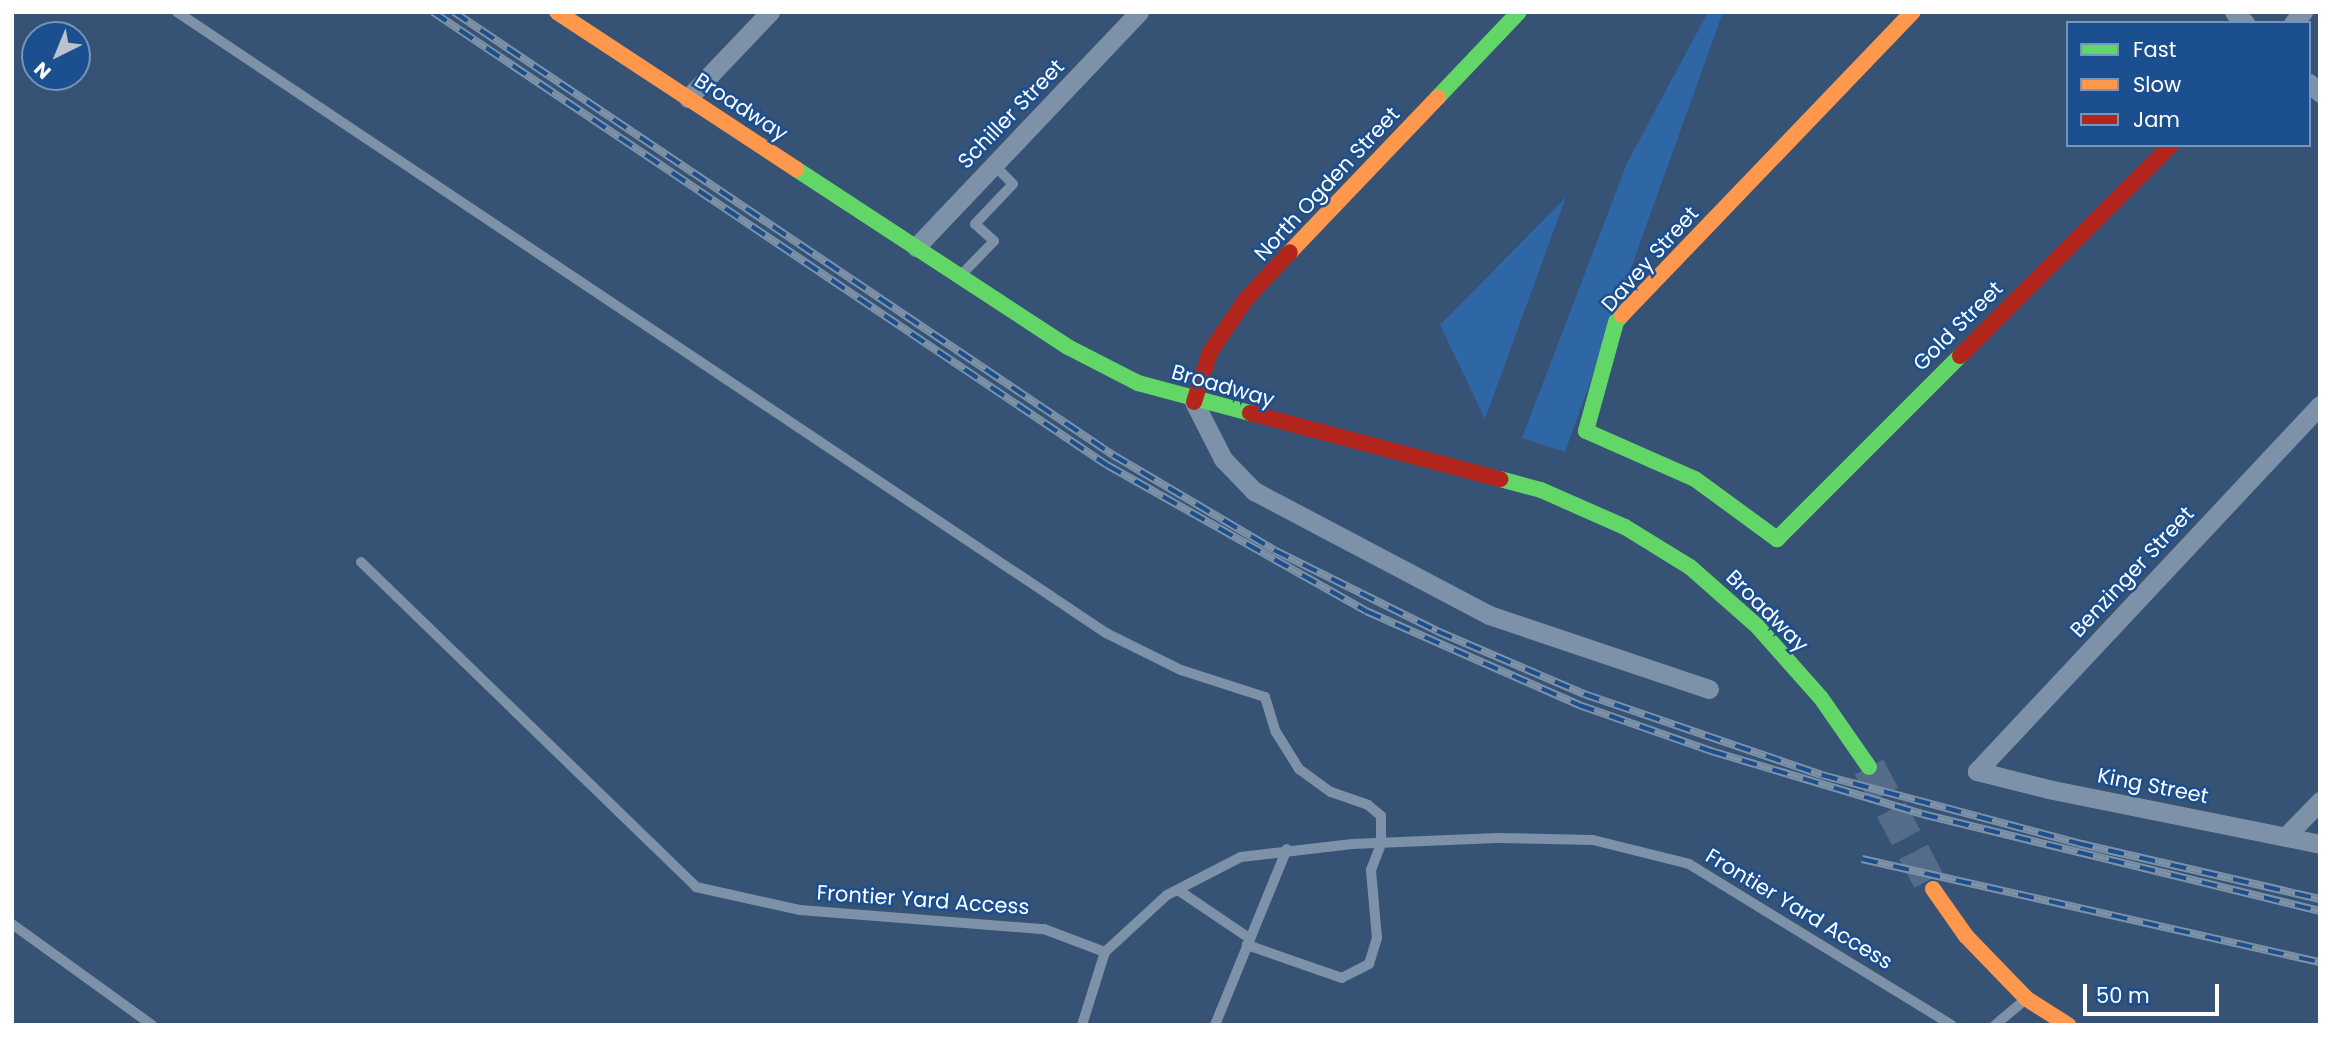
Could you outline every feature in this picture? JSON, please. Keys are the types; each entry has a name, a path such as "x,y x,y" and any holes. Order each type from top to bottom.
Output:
{"street":[{"name":"Broadway","path":"557,12 1068,347 1138,383 1194,402 1541,490 1625,527 1690,566 1757,626 1821,698 1869,767"},
{"path":"688,98 770,12"},
{"name":"Schiller Street","path":"916,247 1139,12"},
{"name":"North Ogden Street","path":"1194,402 1210,352 1247,299 1519,12"},
{"name":"Davey Street","path":"1777,539 1695,479 1649,455 1586,431 1616,322 1913,12"},
{"name":"Gold Street","path":"1777,539 2169,147"},
{"path":"1194,402 1223,460 1254,491 1489,615 1709,689"},
{"name":"Benzinger Street","path":"1977,771 2320,405"},
{"name":"King Street","path":"1977,771 2048,789 2320,844"},
{"path":"2286,836 2320,801"},
{"path":"1933,889 1966,936 2027,999 2068,1025"}],"lane":[{"path":"177,12 1106,634 1181,670 1265,697 1276,732 1300,769 1331,792 1368,805 1381,816 1381,844 1371,870 1375,952 1360,972 1342,978 1248,942 1178,890"},
{"path":"961,275 994,241 975,223 1013,184 993,165"},
{"name":"Frontier Yard Access","path":"361,562 696,887 800,910 1045,929 1105,952 1167,895 1241,858 1287,849 1381,844 1499,838 1593,840 1689,864 1952,1025"},
{"path":"1215,1025 1287,849"},
{"path":"12,924 152,1025"},
{"path":"1082,1025 1105,952"},
{"path":"1995,1025 2027,999"}],"shaded area":[{"path":"1708,12 1723,12 1565,452 1522,438 1627,163"},
{"path":"1566,197 1485,419 1440,325"}],"tunnel":[{"path":"1869,767 1933,889"}],"railway":[{"path":"433,12 1107,465 1366,611 1579,705 1711,751 1922,814 2320,911"},
{"path":"454,12 1113,455 1274,550 1437,631 1584,694 1822,775 2077,843 2320,899"},
{"path":"1862,859 2320,962"}],"traffic: fast":[{"path":"1438,97 1519,12"},
{"path":"796,169 1068,347 1138,383 1250,413"},
{"path":"1622,315 1616,322 1586,431 1695,479 1777,539 1960,356"},
{"path":"1500,479 1541,490 1625,527 1690,567 1757,626 1821,698 1869,767"}],"traffic: slow":[{"path":"557,12 796,169"},
{"path":"1622,315 1913,12"},
{"path":"1290,252 1438,97"},
{"path":"1933,889 1966,936 2027,999 2068,1025"}],"traffic: jam":[{"path":"1960,356 2169,147"},
{"path":"1194,402 1210,352 1246,299 1290,252"},
{"path":"1250,413 1500,479"}]}
